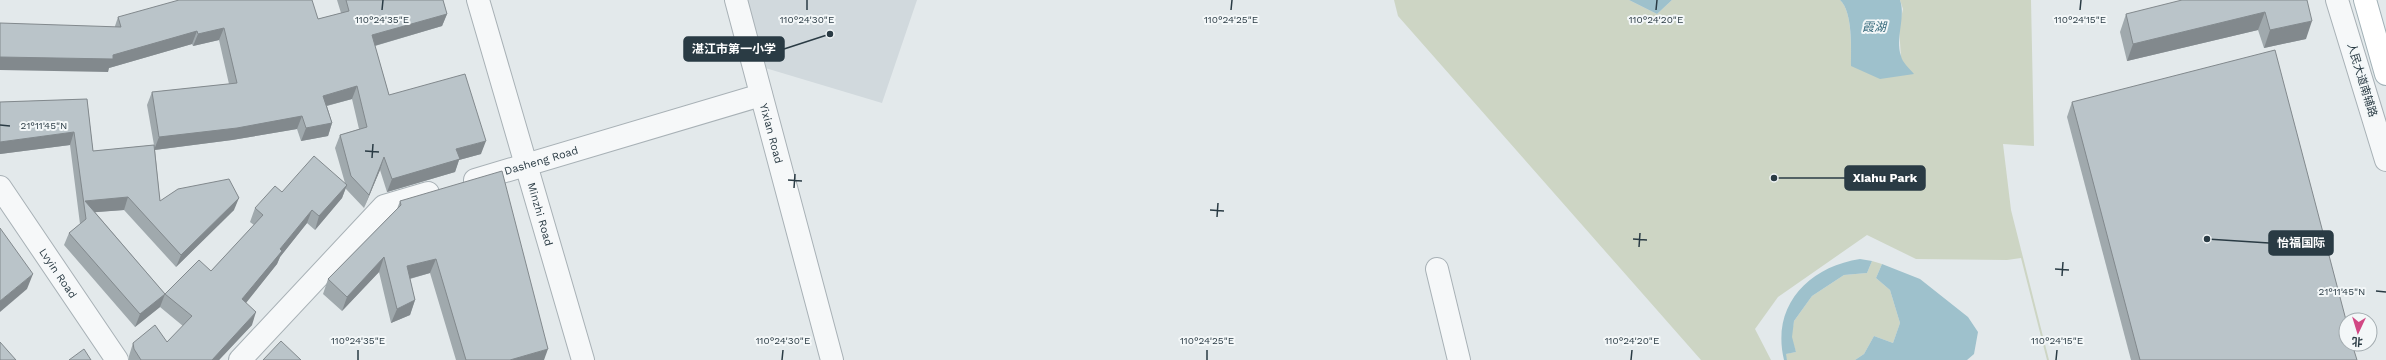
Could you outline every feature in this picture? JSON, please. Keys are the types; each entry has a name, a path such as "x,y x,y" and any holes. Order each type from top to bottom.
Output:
{"main road":[{"path":"2365,0 2386,74"}],"street":[{"name":"Minzhi Road","path":"478,0 583,360"},
{"name":"Yixian Road","path":"736,0 832,360"},
{"name":"人民大道南辅路","path":"2337,0 2386,160"},
{"name":"Dasheng Road","path":"240,360 384,206 527,166 761,95"},
{"name":"Lvyin Road","path":"0,187 117,360"},
{"path":"1437,269 1459,360"}],"shaded area":[{"path":"747,0 917,0 882,103 762,67"}],"green space":[{"path":"1394,0 1629,0 1657,14 1672,0 1840,0 1847,13 1849,22 1851,66 1901,57 1899,28 1903,9 1900,0 2031,0 2034,146 2003,144 2011,210 2049,360 2047,360 2021,258 2007,260 1916,259 1867,235 1778,297 1755,329 1771,360 1701,360 1398,16"},
{"path":"1872,261 1882,264 1876,278 1890,290 1900,323 1893,343 1874,336 1864,354 1855,360 1787,360 1785,354 1796,352 1791,337 1794,321 1812,296 1844,275 1867,273"}],"water":[{"path":"1629,0 1672,0 1657,14"},
{"name":"霞湖","path":"1840,0 1900,0 1902,13 1899,49 1903,61 1914,74 1880,79 1851,66 1849,22 1847,13"},
{"path":"1860,259 1872,261 1867,273 1844,275 1812,296 1794,321 1792,337 1796,352 1786,354 1787,360 1784,360 1781,340 1783,323 1789,306 1798,292 1810,280 1824,271 1841,263"},
{"path":"1882,264 1920,279 1968,317 1978,332 1974,354 1967,360 1855,360 1864,354 1874,336 1893,343 1900,323 1890,290 1876,278"}],"building":[{"path":"179,0 312,0 318,19 349,11 346,0 443,0 447,14 372,35 389,95 465,74 486,141 456,149 460,159 392,179 384,157 369,195 351,176 340,135 367,127 357,86 323,96 332,123 306,128 302,116 237,128 159,137 152,92 237,83 224,28 198,34 197,31 113,55 113,59 0,57 0,23 121,27 118,17"},
{"path":"2182,0 2307,0 2312,21 2270,30 2265,12 2133,44 2126,14"},
{"path":"2275,50 2344,312 2338,312 2338,352 2354,352 2357,360 2140,360 2072,102"},
{"path":"87,99 93,151 154,145 160,201 178,189 229,179 239,198 181,255 128,197 85,201 165,294 140,314 69,233 86,219 74,132 0,142 0,102"},
{"path":"314,156 347,185 319,216 312,210 280,249 282,251 242,299 256,312 212,360 141,360 134,349 133,343 155,325 167,342 192,316 165,294 199,260 211,271 263,215 255,208 275,186 282,192"},
{"path":"502,171 548,349 510,360 466,360 436,259 407,266 415,300 397,309 384,257 347,297 328,279 401,205 400,201"},
{"path":"0,228 33,274 0,301"},
{"path":"281,341 301,360 263,360"},
{"path":"0,342 16,360 0,360"},
{"path":"84,349 91,360 69,360"}],"place":[{"name":"湛江市第一小学","path":"830,34"},
{"name":"Xiahu Park","path":"1774,178"},
{"name":"怡福国际","path":"2207,239"}]}
